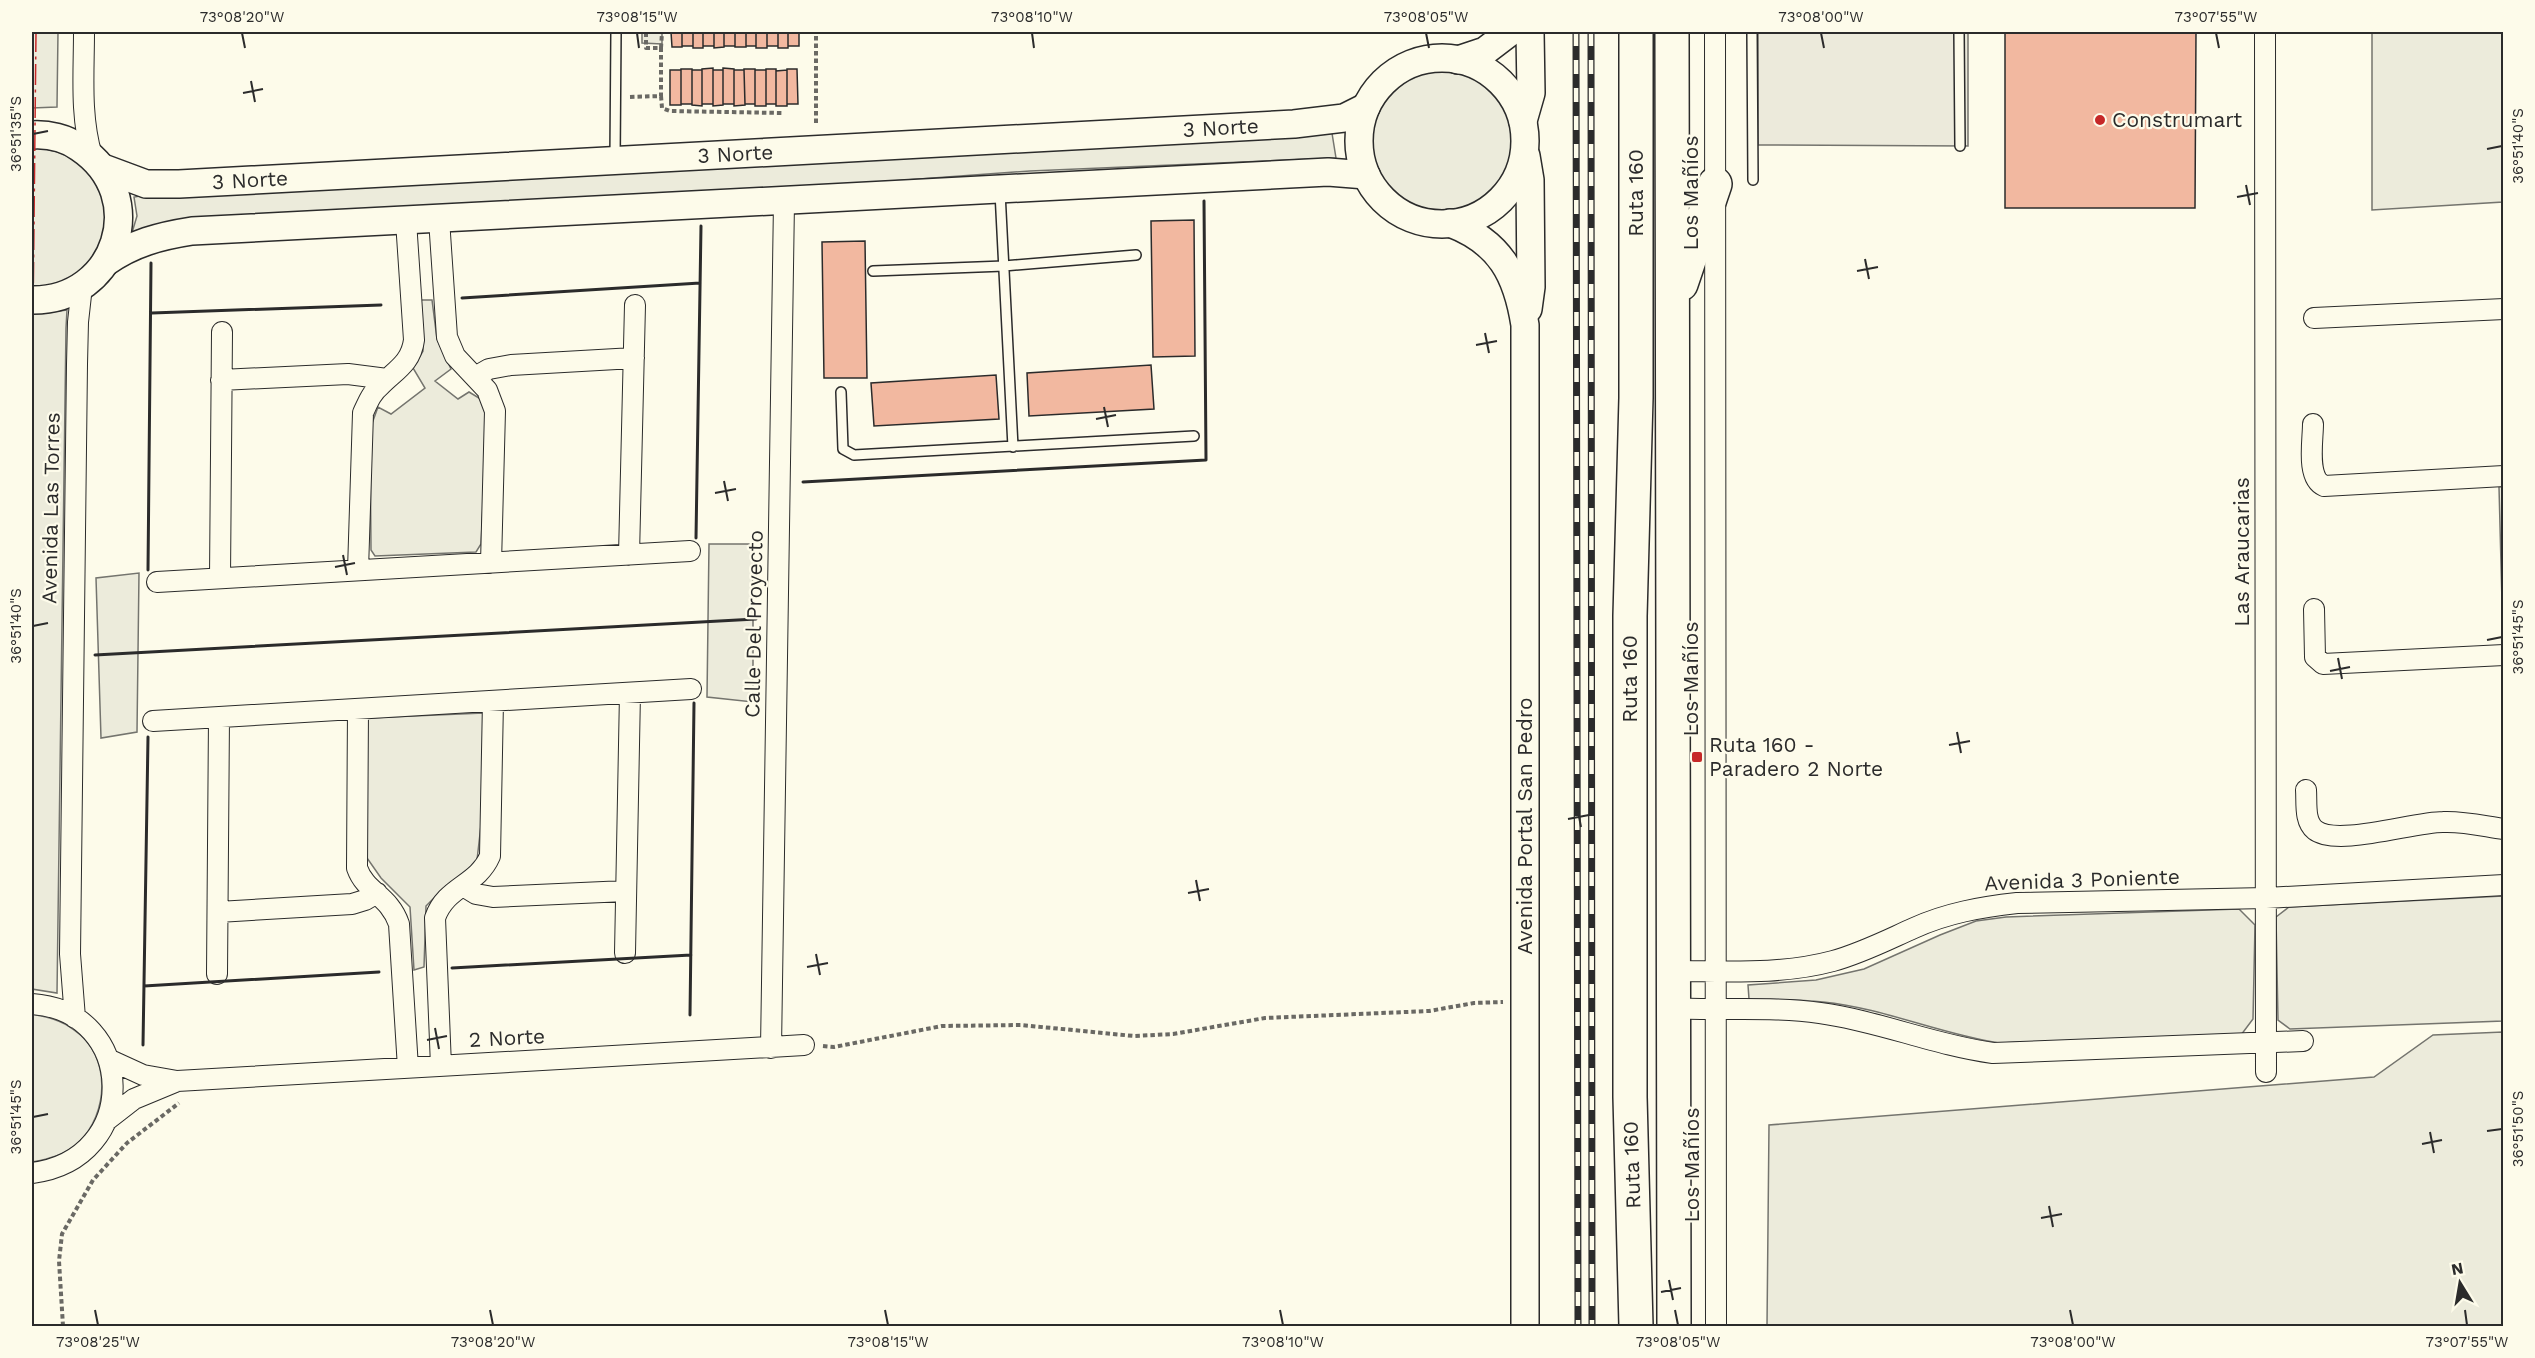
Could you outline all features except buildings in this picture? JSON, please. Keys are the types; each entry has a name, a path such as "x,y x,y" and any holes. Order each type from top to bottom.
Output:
{"highway":[{"name":"Ruta 160","path":"1636,32 1636,398 1630,616 1630,1097 1636,1326"},
{"name":"Ruta 160","path":"1672,32 1674,1326"},
{"path":"1672,311 1715,184"},
{"path":"1630,991 1652,978 1673,971"},
{"path":"1630,991 1652,1003 1674,1008"}],"street":[{"path":"84,32 86,137 97,162 116,194 119,222 113,249 106,262"},
{"path":"1458,60 1485,51 1510,32"},
{"path":"1523,121 1531,93 1530,32"},
{"name":"Los Mañíos","path":"1715,32 1716,1326"},
{"name":"Las Araucarias","path":"2265,32 2266,1072"},
{"path":"1431,59 1458,60 1487,71 1499,81 1518,106 1523,121 1524,151 1516,177 1500,200 1485,212 1468,219 1433,224 1400,213 1386,203 1375,190 1360,159 1360,124 1366,107 1376,91 1404,67 1431,59"},
{"name":"3 Norte","path":"32,135 57,137 74,144 97,162 137,182 162,184 1293,124 1344,118 1366,107"},
{"name":"Avenida Portal San Pedro","path":"1524,151 1530,180 1531,275 1525,325 1525,1326"},
{"path":"32,300 58,298 82,286 106,262 135,245 171,234 1328,172 1366,175"},
{"name":"Calle Del Proyecto","path":"771,1047 784,202"},
{"path":"439,219 447,337 455,356 490,396 495,411 491,563"},
{"path":"358,570 362,424 368,402 380,386 409,360 414,340 406,221"},
{"name":"Avenida Portal San Pedro","path":"1450,223 1481,238 1501,258 1516,286 1525,325"},
{"name":"Avenida Las Torres","path":"75,1018 70,942 77,352 82,286"},
{"path":"629,555 635,305"},
{"path":"2314,318 2504,309"},
{"path":"220,578 222,332"},
{"path":"475,377 489,369 511,364 634,358"},
{"path":"221,381 348,374 387,379"},
{"path":"2313,424 2313,472 2316,481 2324,486 2504,476"},
{"path":"157,582 690,551"},
{"path":"2314,609 2315,657 2323,664 2504,655"},
{"path":"153,721 691,689"},
{"path":"625,953 630,693"},
{"path":"441,1066 434,927 438,909 443,901 449,894 481,872 490,856 493,701"},
{"path":"358,709 357,868 363,882 392,908 399,924 408,1068"},
{"path":"217,974 219,717"},
{"path":"2306,790 2307,814 2312,827 2322,834 2344,837 2408,825 2443,822 2471,823 2504,830"},
{"name":"Avenida 3 Poniente","path":"1673,971 1780,970 1833,961 1875,947 1935,920 1986,907 2017,903 2266,898 2504,885"},
{"path":"463,886 476,894 493,897 626,891"},
{"path":"218,912 352,904 377,893"},
{"path":"32,1004 53,1008 75,1018 94,1036 108,1059 113,1089 107,1120 99,1135 76,1158 62,1166 32,1173"},
{"path":"1674,1008 1821,1013 1879,1025 1947,1045 1993,1053 2303,1041"},
{"name":"2 Norte","path":"108,1059 143,1075 177,1081 804,1045"},
{"name":"2 Norte","path":"107,1120 134,1099 177,1081"}],"lane":[{"path":"615,161 616,32"},
{"path":"1752,32 1753,180"},
{"path":"1959,32 1960,146"},
{"path":"999,190 1013,447"},
{"path":"873,271 1004,266 1136,255"},
{"path":"841,392 843,449 849,455 1194,436"}],"path":[{"path":"646,32 646,48 661,48"},
{"path":"662,32 662,108 670,111 782,113"},
{"path":"816,32 816,123"},
{"path":"616,98 661,96"},
{"path":"834,1047 942,1026 1021,1025 1134,1036 1173,1034 1265,1018 1430,1011 1474,1003 1525,1000"},
{"path":"63,1326 59,1261 62,1234 93,1180 127,1143 214,1079"}],"shaded area":[{"path":"32,32 58,32 57,107 32,108"},
{"path":"642,32 662,32 662,44 642,43"},
{"path":"1758,32 1968,32 1968,146 1758,145"},
{"path":"2372,32 2503,32 2503,202 2372,210"},
{"path":"1443,69 1470,75 1483,81 1494,90 1503,101 1509,114 1515,141 1509,168 1503,181 1494,192 1483,201 1470,207 1443,213 1416,207 1403,201 1392,192 1383,181 1377,168 1371,141 1377,114 1383,101 1392,90 1403,81 1416,75"},
{"path":"1331,127 1336,158 1030,171 131,236 137,216 134,197 146,195"},
{"path":"32,148 61,153 79,162 92,175 108,211 103,249 79,279 32,294"},
{"path":"421,300 432,300 437,339 451,369 435,381 458,399 469,392 484,401 488,410 481,544 476,552 375,556 371,550 370,429 378,407 391,414 425,388 413,368 423,351"},
{"path":"67,310 57,993 32,989 32,312"},
{"path":"2503,486 2504,640 2503,641 2499,487"},
{"path":"709,544 753,544 753,702 707,697"},
{"path":"139,573 137,732 101,738 96,578"},
{"path":"484,713 485,790 477,860 467,878 446,886 426,906 424,967 414,970 410,907 381,878 367,858 366,718"},
{"path":"2503,896 2503,1021 2290,1029 2278,1020 2276,917 2289,907"},
{"path":"2239,909 2255,925 2253,1019 2241,1035 1999,1043 1955,1034 1845,1005 1804,1000 1749,999 1748,985 1816,980 1864,969 1976,921 2006,917"},
{"path":"32,1014 64,1024 86,1041 95,1055 102,1085 96,1117 78,1143 50,1158 32,1162"},
{"path":"2503,1032 2503,1326 1767,1326 1769,1125 2374,1077 2433,1035"}],"railway":[{"path":"1576,32 1578,1326"},
{"path":"1591,32 1592,1326"}],"wall":[{"path":"803,482 1206,460 1204,201"},
{"path":"696,538 701,226"},
{"path":"148,570 151,263"},
{"path":"462,298 700,283"},
{"path":"152,313 381,305"},
{"path":"95,655 756,619"},
{"path":"690,1015 694,703"},
{"path":"143,1045 148,737"},
{"path":"452,968 691,955"},
{"path":"144,986 379,972"}],"power":[{"path":"32,415 36,32"}],"place":[{"name":"Construmart","path":"2100,120"},
{"name":"Ruta 160 - Paradero 2 Norte","path":"1697,757"}]}
